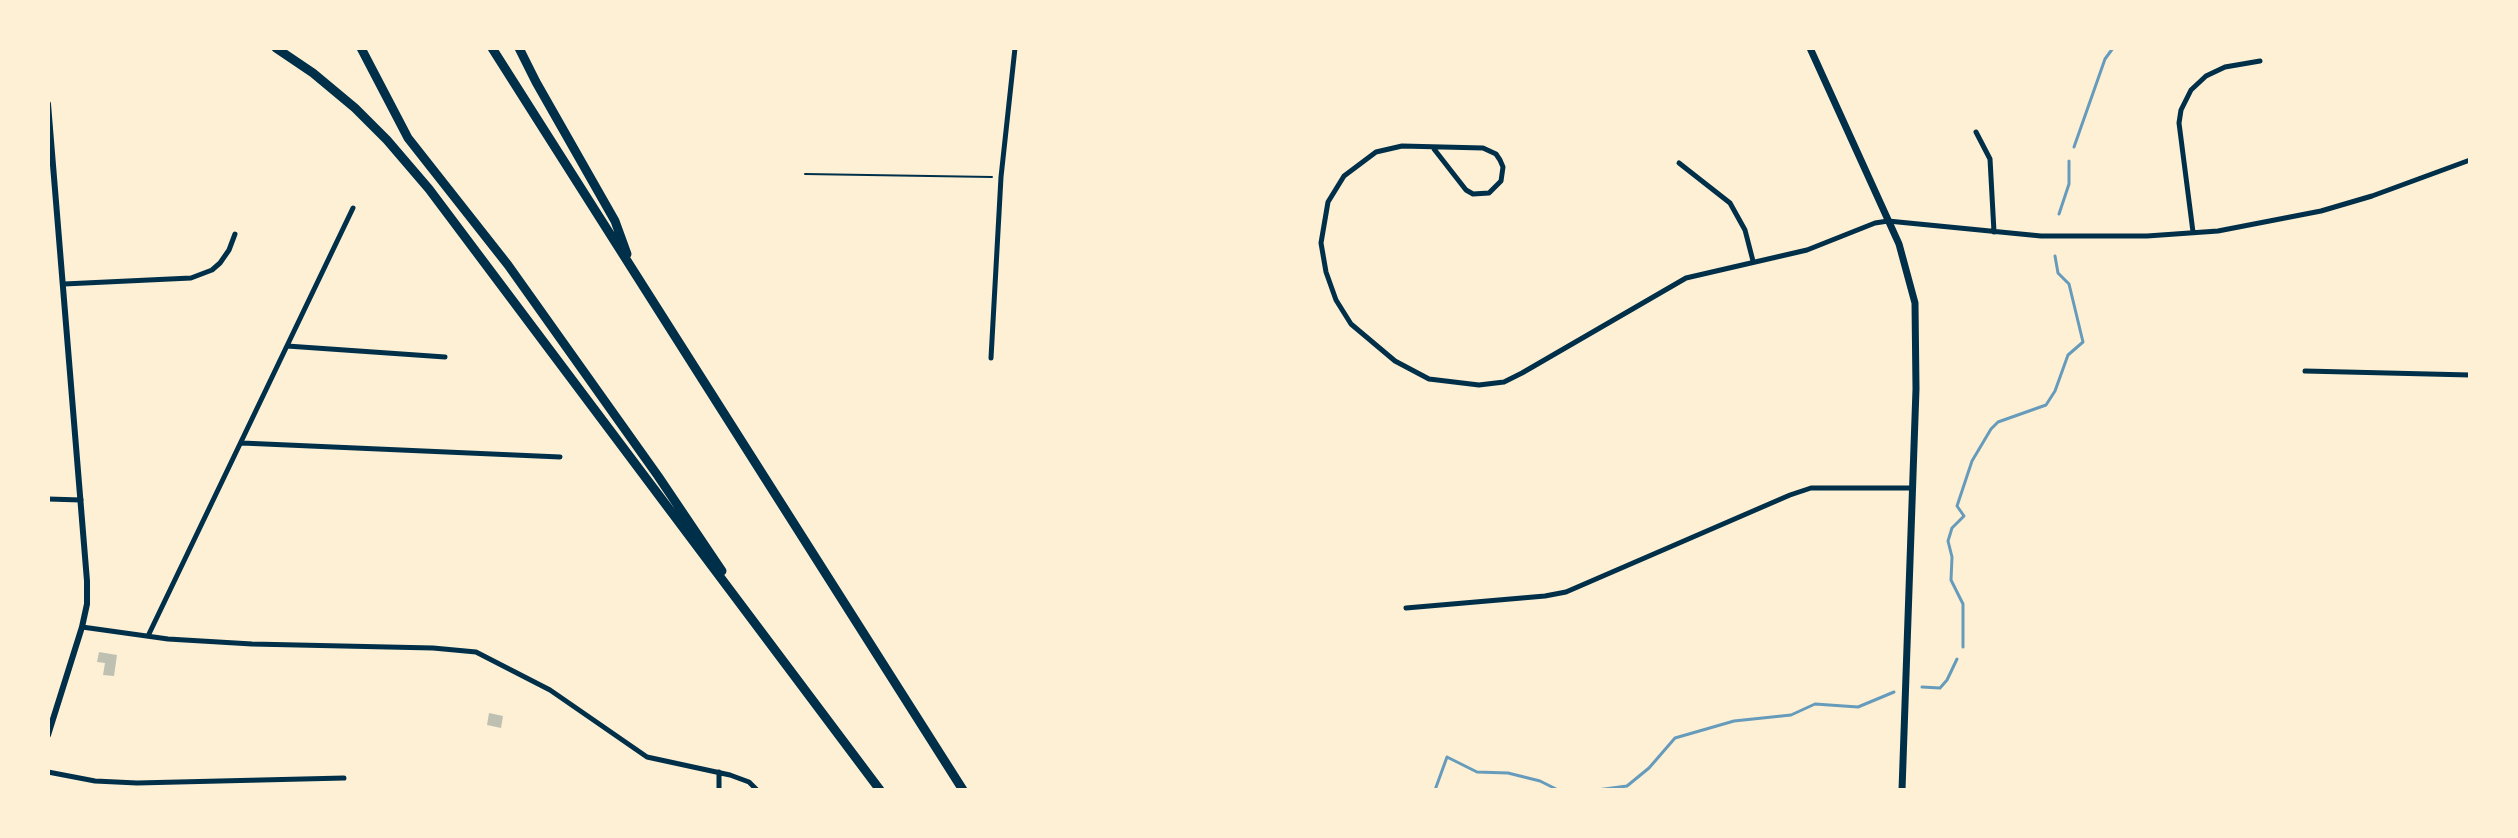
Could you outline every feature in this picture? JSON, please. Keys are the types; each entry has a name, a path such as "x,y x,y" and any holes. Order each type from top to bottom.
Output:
{"highway":[{"path":"276,48 313,73 355,108 409,165 880,790"},
{"path":"361,48 408,138 517,278 658,476 755,621"},
{"path":"492,48 963,790"},
{"path":"519,48 615,221 635,275"}],"main road":[{"path":"1810,48 1907,267 1916,315 1902,790"}],"street":[{"path":"991,358 1001,177 1015,48"},
{"path":"2193,232 2179,123 2181,110 2191,90 2206,76 2225,67 2260,61"},
{"path":"48,104 51,171 64,284 87,581 87,604 82,627 48,735"},
{"path":"1976,132 1990,159 1994,232"},
{"path":"1434,149 1466,190 1481,195 1489,193 1501,181 1503,167 1490,150 1390,148 1376,152 1355,166 1334,189 1328,202 1321,243 1330,286 1351,324 1395,361 1429,379 1479,385 1504,382 1667,287 1696,274 1807,250 1888,221 2083,237 2239,228 2321,211 2372,196 2470,160"},
{"path":"1679,163 1718,192 1740,217 1753,261"},
{"path":"148,636 353,208"},
{"path":"64,284 180,280 202,275 220,263 235,234"},
{"path":"287,346 445,357"},
{"path":"2305,371 2470,375"},
{"path":"242,443 560,457"},
{"path":"1406,608 1566,592 1811,488 1913,488"},
{"path":"48,499 82,500"},
{"path":"82,627 252,644 433,648 476,652 550,690 647,757 740,778 757,790"},
{"path":"48,772 95,781 126,782 344,778"},
{"path":"719,772 719,790"}],"path":[{"path":"805,174 1001,177"}],"building":[{"path":"99,652 117,655 114,676 103,675 105,663 97,662"},
{"path":"489,713 503,716 501,728 487,725"}],"waterway":[{"path":"2074,147 2105,59 2113,48"},
{"path":"2059,214 2069,184 2069,161"},
{"path":"1963,647 1963,604 1951,580 1952,557 1948,541 1952,528 1964,516 1957,506 1972,461 1998,422 2046,405 2055,391 2068,355 2083,342 2069,284 2058,273 2055,256"},
{"path":"1922,687 1940,688 1957,659"},
{"path":"1597,790 1627,786 1649,768 1675,738 1734,721 1791,715 1815,704 1858,707 1894,692"},
{"path":"1435,790 1447,757 1477,772 1508,773 1540,781 1558,790"}]}
